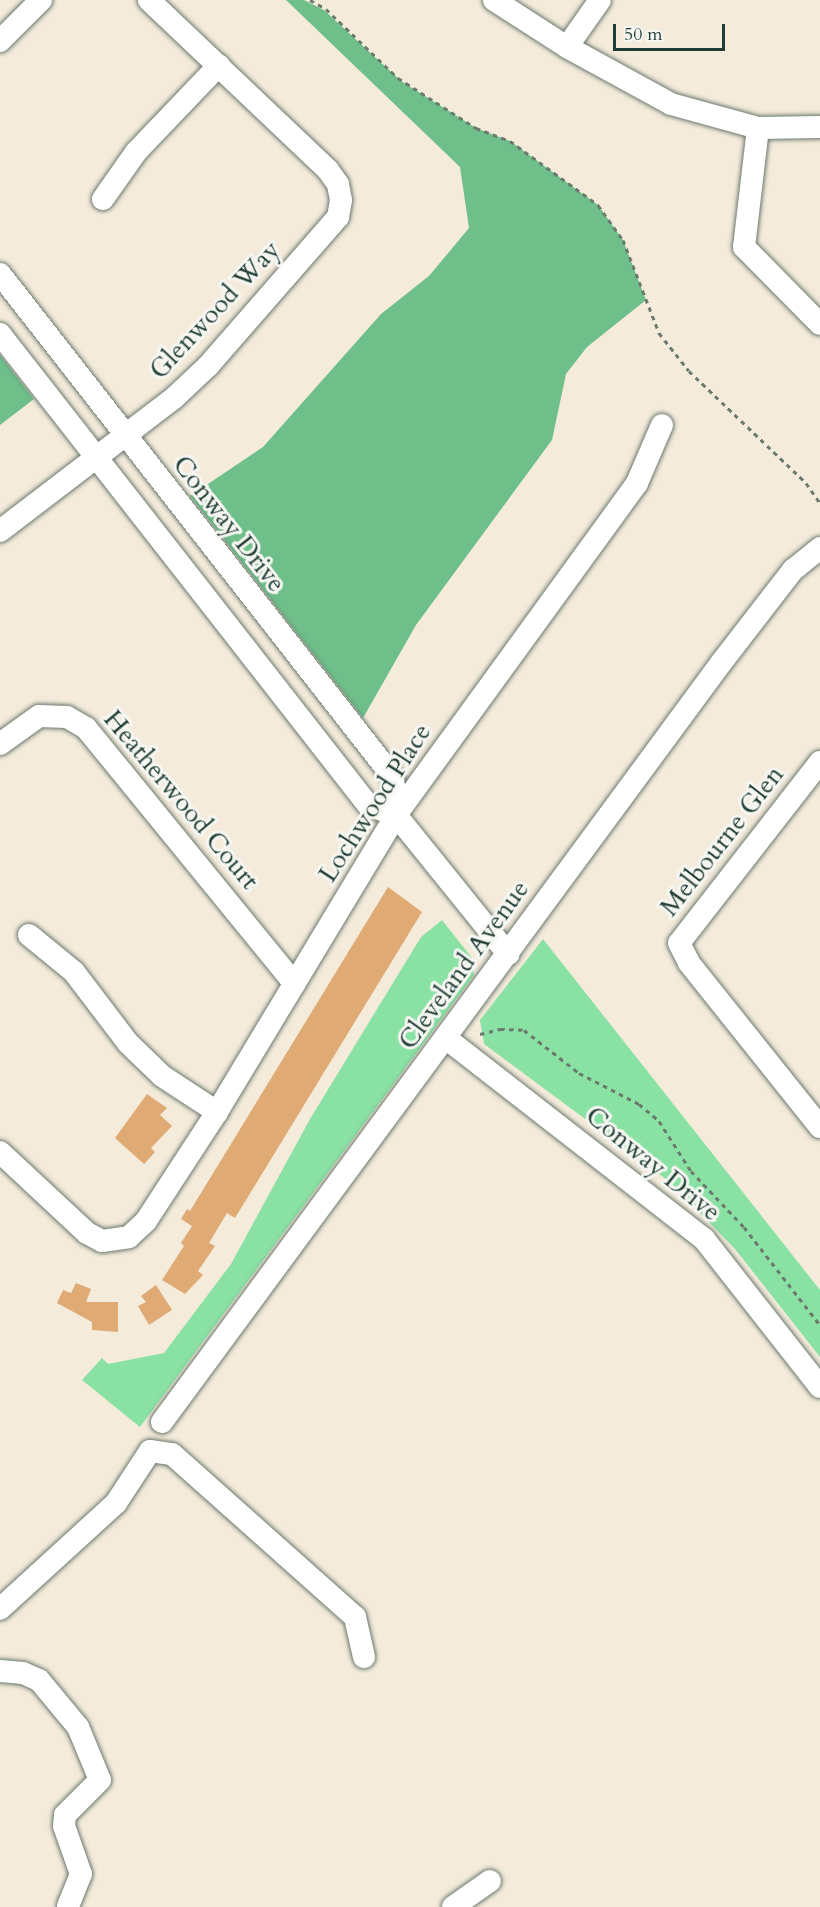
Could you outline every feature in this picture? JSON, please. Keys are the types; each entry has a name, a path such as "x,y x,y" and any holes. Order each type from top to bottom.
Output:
{"street":[{"path":"0,41 40,0"},
{"path":"103,199 136,152 219,65 149,0"},
{"path":"494,0 567,47 671,104 758,128 820,127"},
{"path":"567,47 600,0"},
{"name":"Glenwood Way","path":"0,531 125,437 208,366 338,217 341,200 338,184 328,170 219,65"},
{"path":"758,128 744,248 820,324"},
{"name":"Conway Drive","path":"0,274 125,437 393,777 396,815"},
{"path":"0,334 368,805 396,815 508,954"},
{"name":"Lochwood Place","path":"0,1152 87,1233 102,1241 129,1237 146,1221 217,1112 396,815 637,483 662,425"},
{"name":"Cleveland Avenue","path":"162,1422 343,1173 447,1039 721,663 793,570 820,549"},
{"name":"Heatherwood Court","path":"0,744 39,716 67,717 86,728 295,984"},
{"name":"Melbourne Glen","path":"820,762 679,943 689,963 820,1126"},
{"path":"29,935 74,972 128,1043 162,1076 217,1112"},
{"name":"Conway Drive","path":"447,1039 704,1239 820,1387"},
{"path":"0,1609 116,1503 150,1451 172,1454 355,1617 364,1657"},
{"path":"0,1671 23,1673 39,1680 78,1727 100,1780 65,1815 64,1826 81,1874 68,1907"},
{"path":"453,1907 490,1881"}],"path":[{"path":"310,0 326,9 398,78 476,128 510,141 598,205 623,240 659,333 689,370 806,483 820,503"},
{"path":"480,1034 500,1029 524,1030 579,1073 632,1100 658,1121 691,1171 744,1227 820,1325"}],"green space":[{"path":"286,0 304,0 324,10 401,81 476,128 510,141 598,205 623,240 646,300 587,347 566,374 552,440 416,625 363,718 190,496 263,447 381,314 429,276 469,228 460,167"},
{"path":"0,355 34,399 0,425"},
{"path":"442,920 472,958 474,975 140,1427 82,1380 102,1358 108,1364 164,1353 231,1264 310,1119 421,937"},
{"path":"543,939 820,1290 820,1357 735,1249 670,1182 484,1044 480,1020"}],"building":[{"path":"388,887 422,912 235,1218 227,1213 209,1243 215,1246 198,1271 203,1275 185,1294 162,1280 184,1246 181,1243 192,1226 181,1219 187,1209 190,1211"},
{"path":"147,1094 167,1108 160,1115 172,1126 151,1148 155,1152 144,1164 115,1138"},
{"path":"76,1283 91,1289 86,1302 118,1302 118,1332 92,1330 92,1322 57,1303 63,1290 71,1293"},
{"path":"156,1285 172,1310 149,1325 138,1306 146,1302 141,1296"}]}
